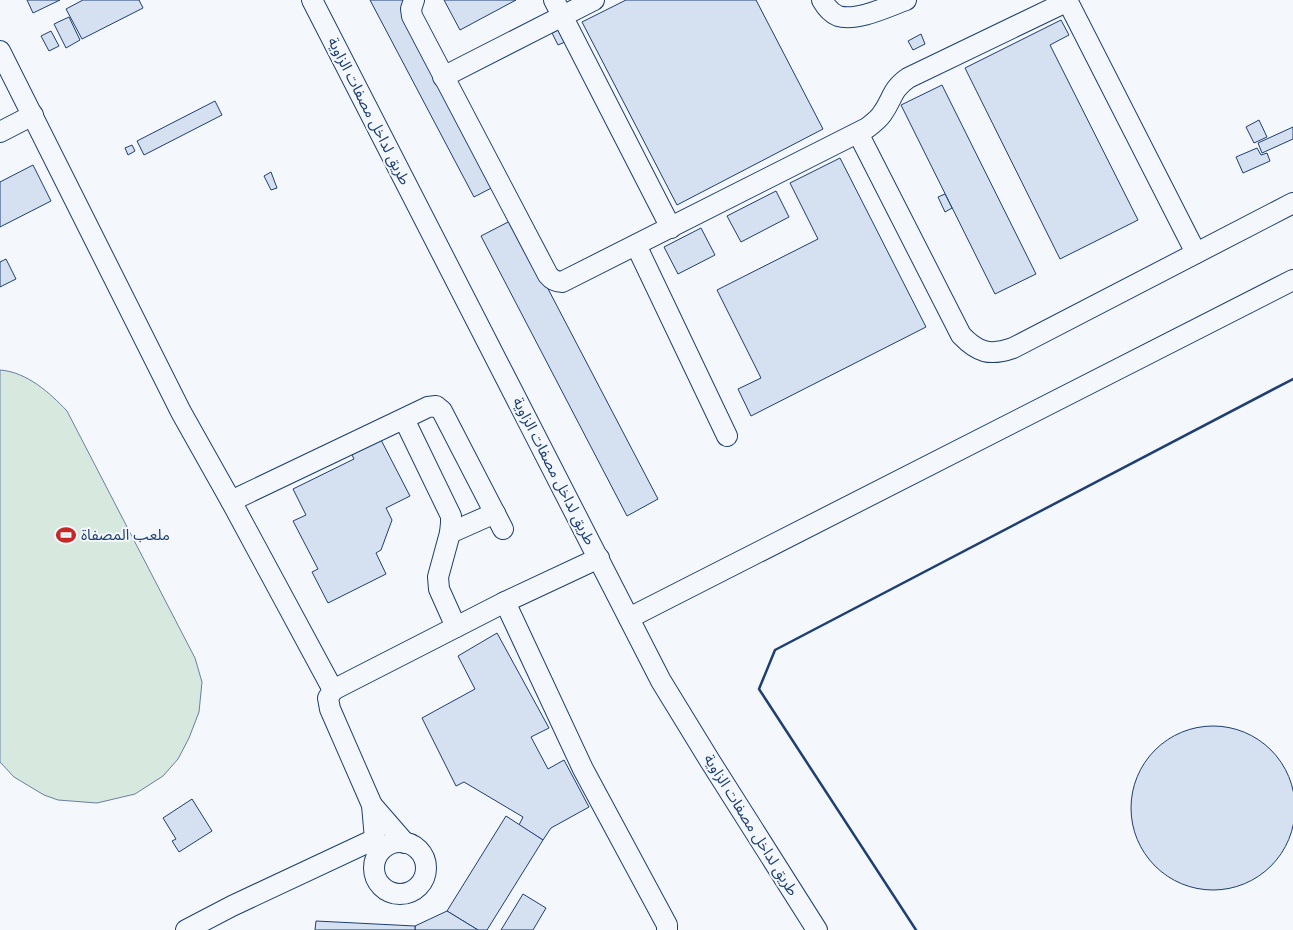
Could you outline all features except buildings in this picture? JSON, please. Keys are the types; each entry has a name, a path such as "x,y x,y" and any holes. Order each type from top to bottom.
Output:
{"street":[{"name":"طريق لداخل مصفات الزاوية","path":"312,0 661,681 817,930"},
{"path":"414,0 411,9 412,16 548,275 557,282 568,280 858,133 875,122 896,90 908,78 1068,0 1196,253"},
{"path":"443,77 558,8 594,0"},
{"path":"822,0 826,8 832,13 848,17 862,15 906,0"},
{"path":"558,8 671,228"},
{"path":"0,50 181,412 334,690"},
{"path":"0,132 33,115"},
{"path":"858,133 962,335 971,346 984,352 999,352 1013,348 1293,203"},
{"path":"636,245 726,436"},
{"path":"629,618 1293,280"},
{"path":"231,501 428,407 436,406 442,411 499,521 450,533"},
{"path":"404,419 451,516 450,533 438,577 439,589 456,627"},
{"path":"404,843 372,805 330,709 328,698 334,690 505,602 599,558"},
{"path":"505,602 583,768 667,930"},
{"path":"372,805 375,838 374,864 374,874 379,884 386,891 406,894 415,890 422,882 426,873 426,863 422,853 414,846 404,843 394,843 385,847 378,855 374,864"},
{"path":"186,930 375,838"},
{"path":"215,930 221,917 232,906"}],"shaded area":[{"name":"ملعب المصفاة","path":"0,370 29,379 53,397 67,411 195,658 202,682 199,712 189,738 178,759 163,776 135,794 97,803 58,800 44,795 14,777 0,762"}],"wall":[{"path":"916,930 759,689 775,650 1293,379"}],"place":[{"name":"ملعب المصفاة","path":"66,535"}]}
